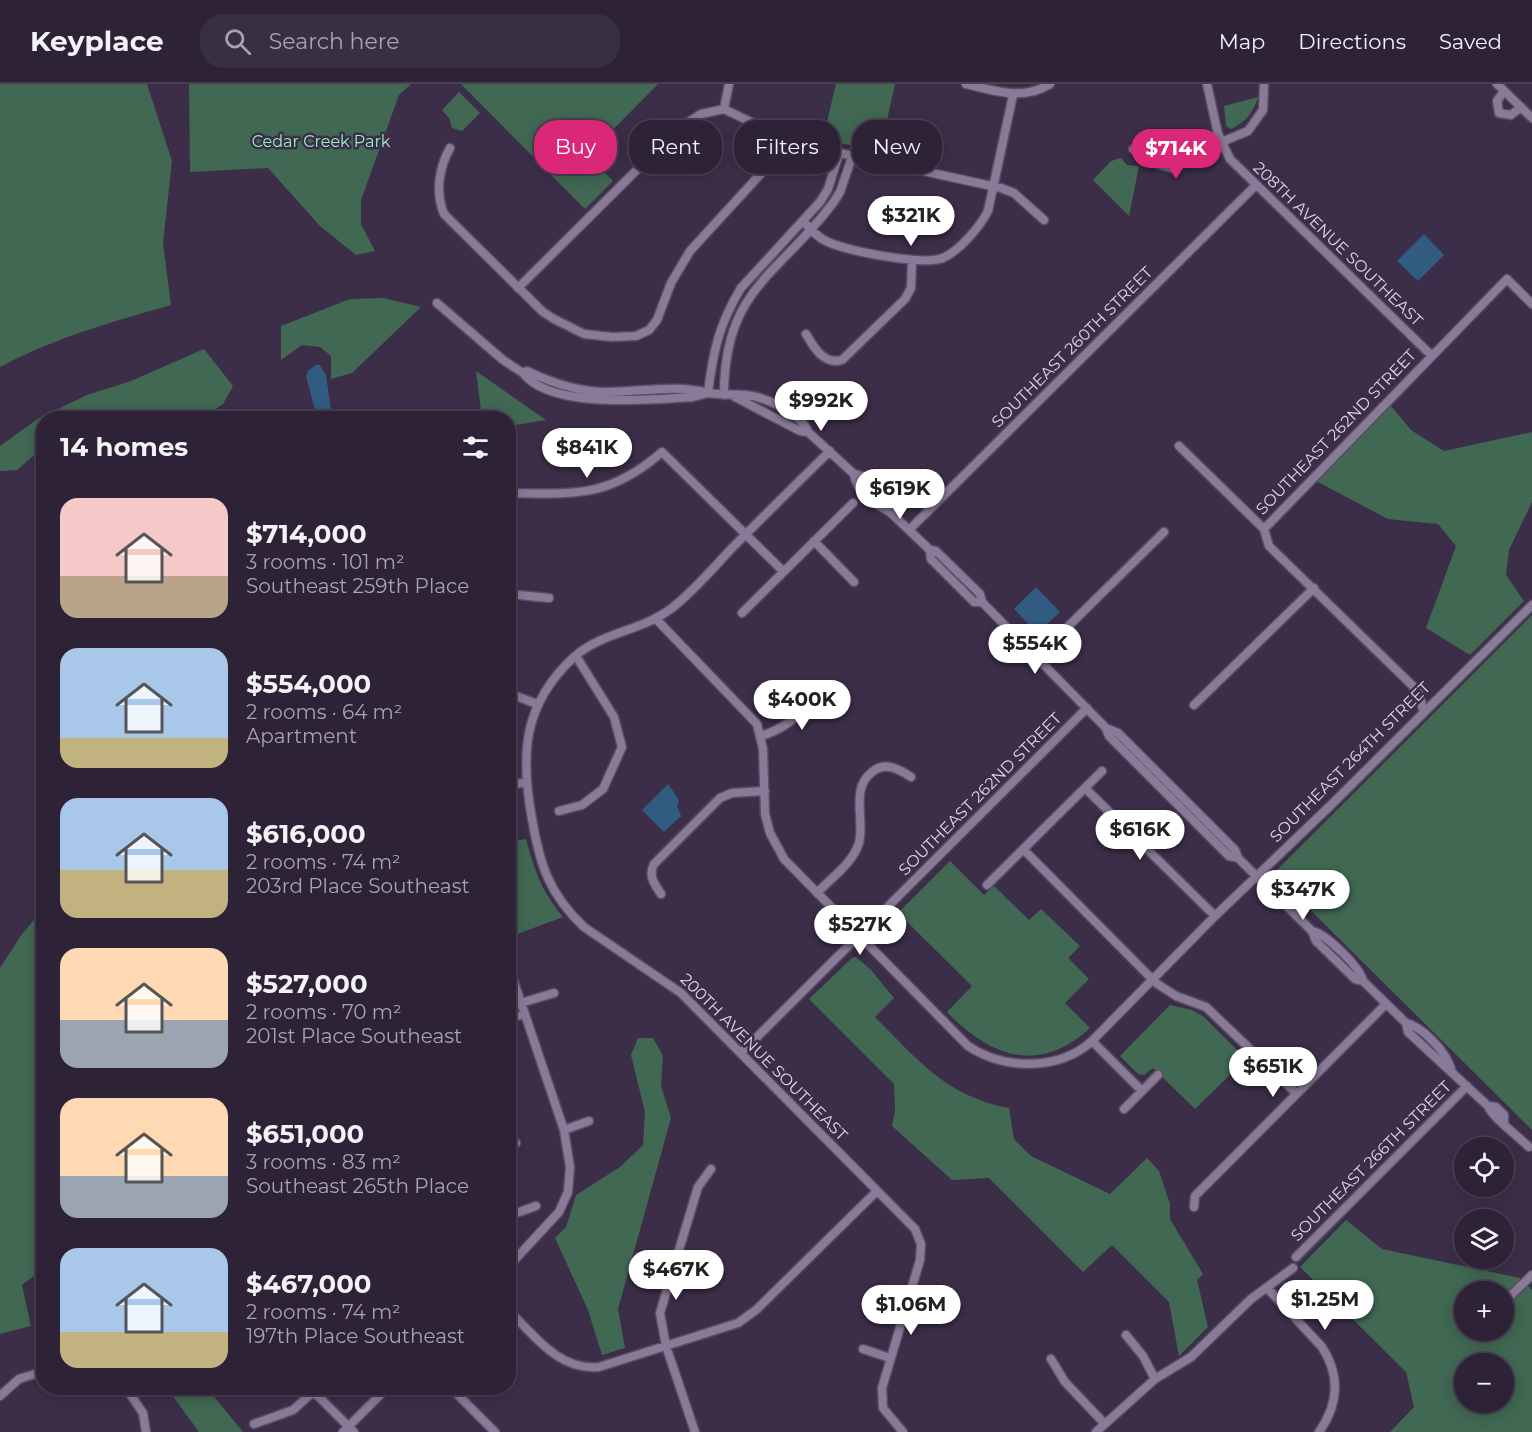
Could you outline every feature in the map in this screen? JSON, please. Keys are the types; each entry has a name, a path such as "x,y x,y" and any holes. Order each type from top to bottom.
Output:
{"street":[{"path":"724,109 729,84"},
{"path":"966,84 1013,95 1027,93 1050,84"},
{"name":"208TH AVENUE SOUTHEAST","path":"1207,84 1222,144 1230,159 1431,355"},
{"path":"1133,149 1157,164 1171,168 1181,164 1200,150 1222,144 1248,131 1260,116 1264,84"},
{"path":"1497,84 1532,118"},
{"path":"1504,91 1497,101 1499,112 1511,115 1521,107"},
{"path":"803,221 830,243 912,261 932,261 951,253 984,219 995,187 1013,95"},
{"path":"518,288 679,128 701,114 724,109 745,120"},
{"path":"450,148 441,166 439,203 444,214 543,312 584,334 612,337 636,336 649,330 657,320 671,283 690,251 703,233 760,174"},
{"path":"724,395 724,362 728,342 746,301 840,192 852,157 840,154"},
{"path":"708,393 713,349 731,304 753,273 803,221 828,189 833,174"},
{"path":"933,174 1014,193 1044,220"},
{"name":"SOUTHEAST 260TH STREET","path":"909,530 1256,185"},
{"path":"806,334 814,348 827,359 842,360 905,299 911,288 912,261"},
{"name":"SOUTHEAST 262ND STREET","path":"1264,529 1507,279 1532,304"},
{"path":"437,303 503,360 523,372 528,379 542,386 598,400 693,397 708,393 724,395 735,397 800,431 808,432 854,474 855,483 880,507 890,512 930,550 936,551 980,594 982,602 1036,658 1107,728 1118,733 1127,741 1235,850 1238,858 1312,931 1321,932 1362,973 1363,981 1386,1004 1406,1023 1415,1025 1448,1059 1450,1069 1488,1106 1496,1107 1504,1115 1504,1122 1531,1150"},
{"path":"1179,446 1264,529 1269,546 1419,692 1423,710"},
{"name":"200TH AVENUE SOUTHEAST","path":"830,451 685,597 656,619 595,643 576,656 554,678 537,704 529,728 524,760 525,783 544,872 566,909 584,927 670,983 915,1229 921,1244 920,1260 909,1298"},
{"path":"516,493 562,494 608,487 644,468 662,452 783,572"},
{"path":"742,613 853,502"},
{"path":"1036,658 1164,532"},
{"path":"814,542 855,582"},
{"path":"1194,705 1314,588"},
{"path":"516,595 549,598"},
{"name":"SOUTHEAST 264TH STREET","path":"761,736 765,814 776,846 817,893 968,1046 990,1057 1021,1064 1056,1060 1076,1052 1092,1041 1215,916 1532,605"},
{"path":"656,619 749,713 757,724 761,736 790,724 809,706 828,694"},
{"path":"559,811 582,805 603,789 622,747 614,717 576,656"},
{"path":"516,696 537,704"},
{"name":"SOUTHEAST 262ND STREET","path":"741,1053 1087,708"},
{"path":"817,893 847,863 859,842 859,794 864,779 876,769 888,766 911,777"},
{"path":"987,885 1102,771"},
{"path":"516,784 525,783"},
{"path":"1085,788 1215,916"},
{"path":"661,894 651,878 650,872 654,864 716,802 732,793 765,791"},
{"path":"1023,849 1164,989 1199,1003 1216,1014 1296,1093"},
{"path":"516,988 564,1130 570,1159 570,1181 563,1204 550,1225 516,1259"},
{"path":"521,1003 554,993"},
{"path":"1194,1207 1195,1196 1386,1004"},
{"path":"516,1016 524,1014"},
{"path":"1092,1041 1142,1091"},
{"path":"1124,1110 1158,1075"},
{"name":"SOUTHEAST 266TH STREET","path":"1296,1257 1467,1086"},
{"path":"564,1130 589,1121"},
{"path":"695,1432 666,1346 660,1320 661,1306 698,1187 711,1169"},
{"path":"516,1318 551,1351 580,1368 599,1367 738,1323 756,1310 877,1191"},
{"path":"516,1213 536,1206"},
{"name":"SOUTHEAST 266TH STREET","path":"1096,1432 1155,1379 1191,1357 1251,1299 1293,1268"},
{"path":"1514,1292 1532,1275"},
{"path":"1267,1288 1322,1347 1333,1371 1335,1393 1328,1418 1319,1432"},
{"path":"903,1432 886,1413 882,1402 882,1388 909,1298 932,1304"},
{"path":"1126,1335 1143,1356 1155,1379"},
{"path":"863,1349 890,1358"},
{"path":"1051,1359 1065,1382 1104,1423"},
{"path":"0,1396 20,1379 36,1374"},
{"path":"131,1395 143,1413 146,1432"},
{"path":"254,1424 293,1410 307,1395"},
{"path":"316,1395 348,1430 380,1395"},
{"path":"458,1395 495,1432"}],"green space":[{"path":"0,84 147,84 172,161 163,243 171,305 62,339 0,367"},
{"name":"Cedar Creek Park","path":"189,84 411,84 399,95 361,200 361,224 375,251 356,255 320,226 268,168 190,172"},
{"path":"461,84 658,84 617,126 617,120 534,120 534,158"},
{"path":"836,84 895,84 887,120 852,120 852,146 840,143 840,120 827,120"},
{"path":"459,92 480,113 462,131 452,128 449,118 442,110"},
{"path":"1258,97 1254,108 1245,120 1231,129 1226,126 1224,106"},
{"path":"1121,158 1127,165 1139,166 1129,216 1093,180 1111,161"},
{"path":"550,174 606,174 613,181 585,209"},
{"path":"383,298 421,307 352,373 331,379 331,356 320,347 302,345 281,360 281,326 350,299"},
{"path":"204,349 233,386 223,404 212,411 54,411 87,395 131,381"},
{"path":"476,371 546,420 516,425 516,411 481,411"},
{"path":"1391,406 1411,430 1444,451 1532,432 1532,502 1509,550 1506,575 1524,601 1470,655 1426,628 1456,546 1438,524 1388,519 1316,481"},
{"path":"36,420 36,454 17,470 0,471 0,446"},
{"path":"1532,615 1532,1130 1281,881 1277,870"},
{"path":"526,839 540,880 549,898 563,917 516,935 516,841"},
{"path":"950,861 984,895 994,886 1029,920 1041,909 1080,946 1068,958 1089,979 1065,1003 1090,1028 1071,1043 1052,1052 1015,1055 980,1040 963,1028 947,1012 972,986 898,913"},
{"path":"36,917 36,1274 22,1285 31,1326 0,1334 0,968"},
{"path":"856,957 871,970 894,998 875,1017 920,1061 950,1085 987,1103 1009,1108 1014,1139 1031,1156 1110,1194 1147,1158 1159,1171 1170,1204 1170,1219 1203,1274 1197,1280 1208,1327 1179,1356 1169,1302 1112,1245 1083,1272 989,1178 952,1180 892,1126 895,1111 894,1084 809,999 852,958"},
{"path":"1170,1005 1192,1010 1203,1016 1246,1059 1195,1109 1153,1068 1144,1075 1138,1074 1120,1056"},
{"path":"638,1038 653,1038 663,1056 661,1086 671,1118 618,1309 625,1348 602,1355 588,1310 555,1238 566,1227 576,1195 620,1167 643,1145 645,1112 631,1055"},
{"path":"1346,1220 1382,1249 1454,1264 1454,1269 1477,1269 1520,1278 1532,1290 1532,1432 1390,1432 1414,1407 1406,1372 1300,1267"},
{"path":"172,1395 213,1395 243,1432 199,1432"}],"water":[{"path":"1424,234 1444,255 1418,281 1397,261"},
{"path":"320,365 326,375 331,411 315,411 306,376 308,371"},
{"path":"1036,587 1060,612 1037,633 1014,609"},
{"path":"668,784 679,800 677,806 681,816 664,832 642,810"}]}
